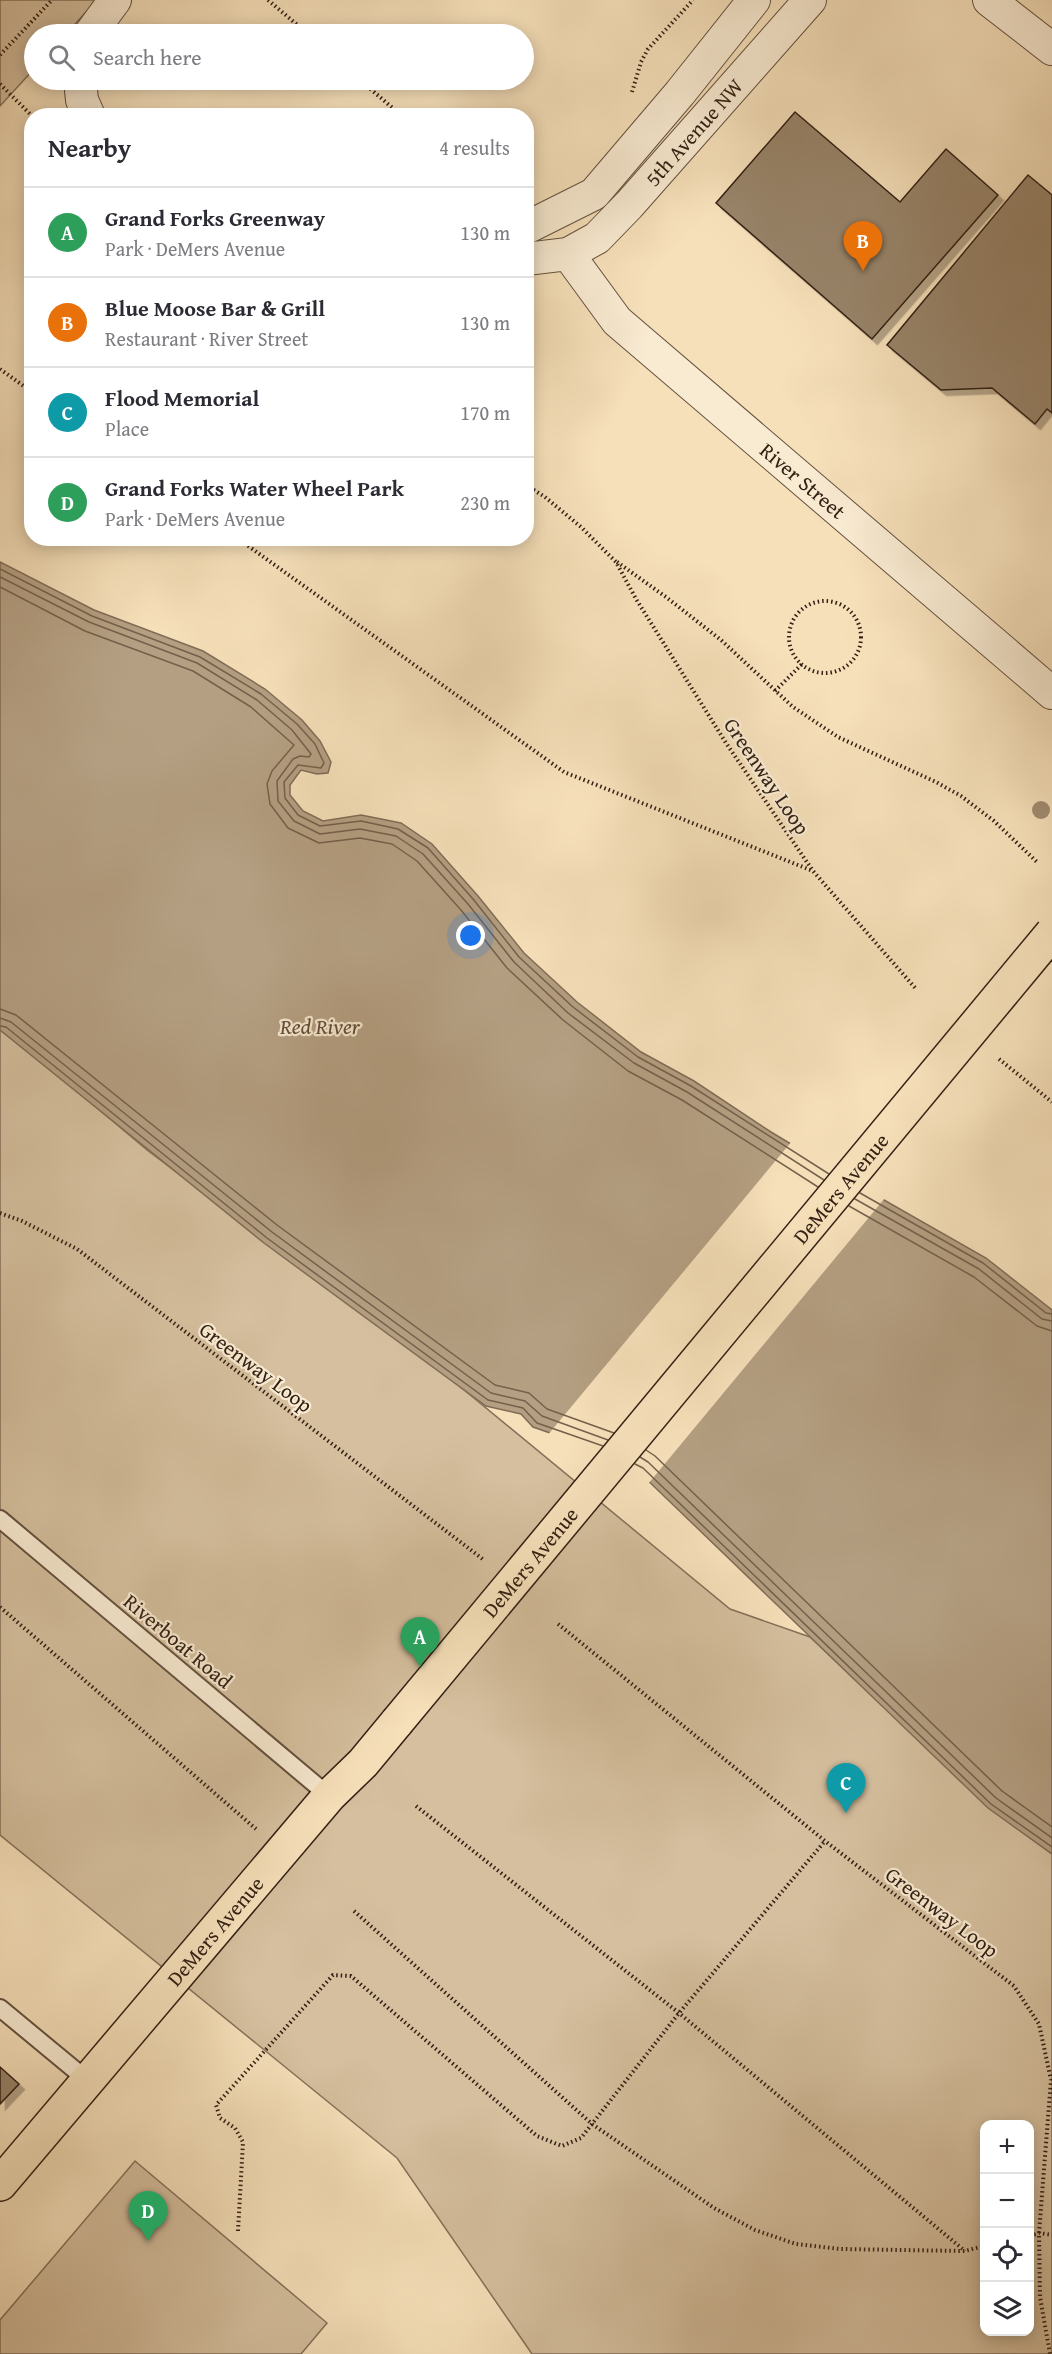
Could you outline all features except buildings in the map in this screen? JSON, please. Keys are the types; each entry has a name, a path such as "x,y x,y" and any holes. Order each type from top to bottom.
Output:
{"main road":[{"name":"DeMers Avenue","path":"0,2184 329,1796 363,1763 1052,933"}],"street":[{"path":"534,224 594,194 680,93 754,0"},
{"name":"5th Avenue NW","path":"568,254 597,238 629,205 810,0"},
{"path":"989,0 1052,49"},
{"path":"97,24 111,4"},
{"path":"81,90 86,108"},
{"path":"534,258 568,254"},
{"name":"River Street","path":"568,254 617,321 1052,693"}],"lane":[{"name":"Riverboat Road","path":"0,1519 329,1796"},
{"path":"0,2008 87,2080"}],"path":[{"path":"29,24 52,0"},
{"path":"268,0 296,24"},
{"path":"0,55 24,30"},
{"path":"0,84 24,108"},
{"path":"372,90 393,108"},
{"path":"0,369 24,386"},
{"name":"Greenway Loop","path":"534,491 581,527 616,562 722,640 793,707 838,737 936,782 961,796 994,821 1037,862"},
{"path":"248,546 564,772 813,871"},
{"name":"Greenway Loop","path":"616,562 726,743 813,871 917,990"},
{"path":"836,602 854,615 860,626 862,638 853,661 831,673 819,673 802,664 792,649 789,638 796,616 804,608 814,603 836,602"},
{"path":"775,691 802,664"},
{"path":"999,1059 1052,1102"},
{"name":"Greenway Loop","path":"0,1213 22,1221 77,1249 484,1560"},
{"path":"0,1607 283,1851"},
{"name":"Greenway Loop","path":"558,1624 825,1841 1014,1986 1039,2024 1051,2080 1039,2233 1040,2297 1050,2354"},
{"path":"416,1806 679,2013 964,2251"},
{"path":"238,2231 243,2142 235,2128 220,2118 216,2105 333,1975 351,1976 537,2136 562,2146 581,2138 679,2013 825,1841"},
{"path":"354,1911 592,2124 714,2208 755,2230 796,2244 840,2249 964,2251 980,2247"},
{"path":"1034,2234 1052,2235"}],"shaded area":[{"path":"0,0 97,0 75,24 24,24 24,80 0,106"},
{"path":"0,1026 147,1150 446,1375 730,1609 810,1637 872,1696 1052,1854 1052,2354 532,2354 397,2158 0,1835"},
{"path":"135,2161 327,2323 301,2354 0,2354 0,2320"}],"water":[{"name":"Red River","path":"0,562 94,610 203,651 265,689 302,720 320,741 331,762 328,773 317,774 301,770 290,785 290,795 303,811 323,821 361,815 401,823 432,844 524,953 577,1002 641,1052 694,1081 771,1132 877,1196 986,1258 1052,1310 1052,1854 988,1808 639,1472 599,1450 533,1427 521,1414 486,1406 264,1243 0,1030"}],"pier":[{"path":"792,1141 885,1198 648,1484 637,1474 615,1465 598,1453 547,1436"}],"place":[{"name":"Blue Moose Bar & Grill","path":"863,271"},
{"name":"Grand Forks Greenway","path":"420,1667"},
{"name":"Flood Memorial","path":"846,1813"},
{"name":"Grand Forks Water Wheel Park","path":"148,2241"}]}
